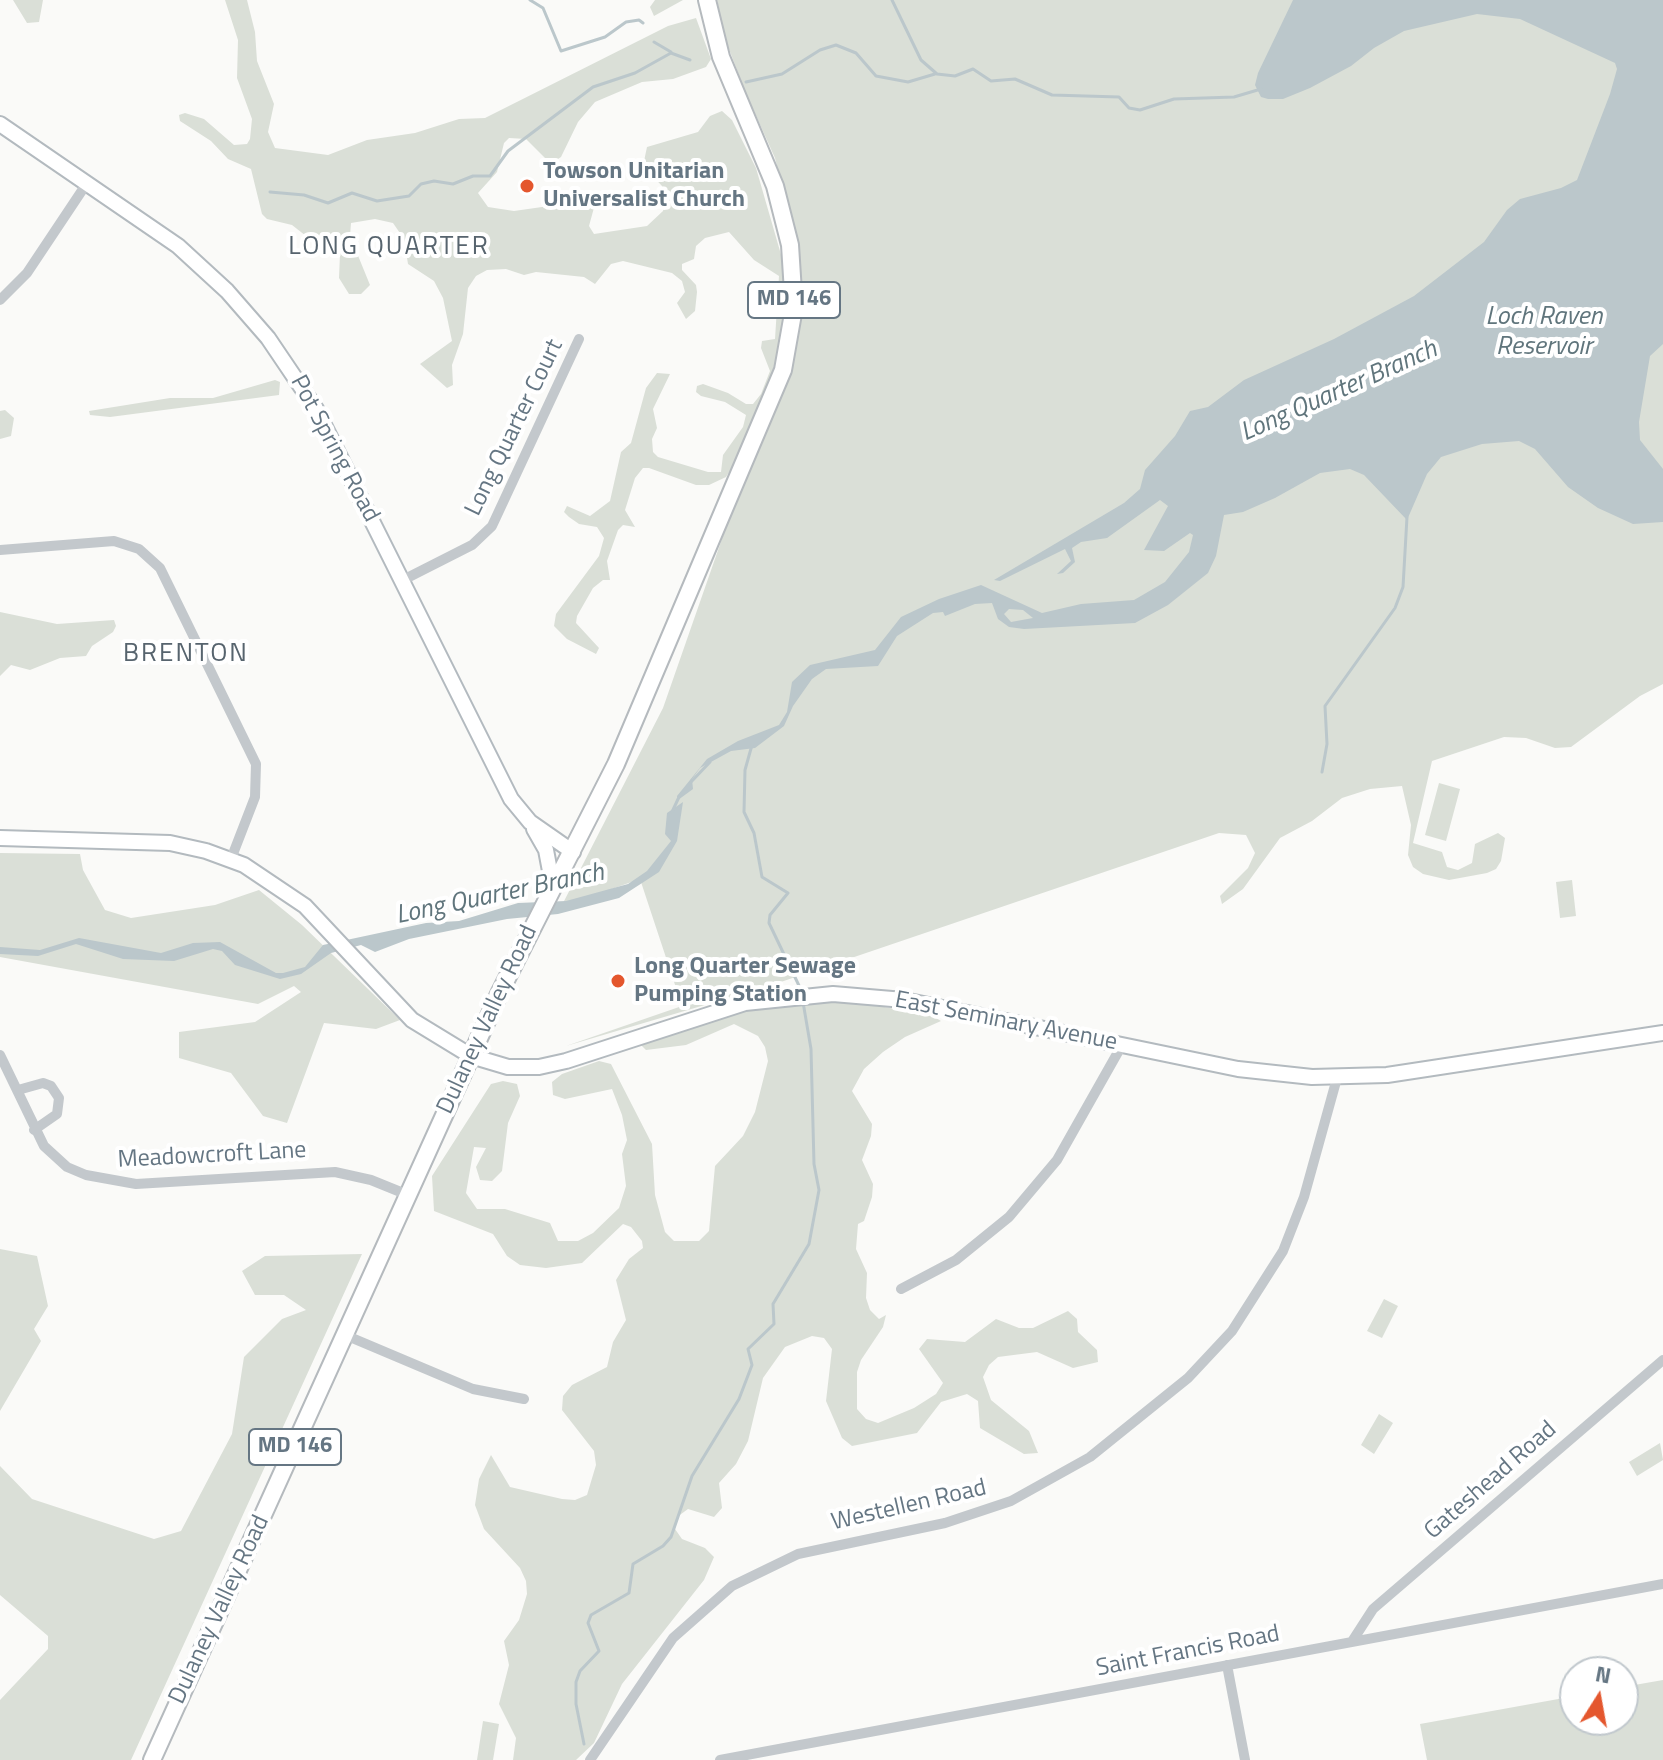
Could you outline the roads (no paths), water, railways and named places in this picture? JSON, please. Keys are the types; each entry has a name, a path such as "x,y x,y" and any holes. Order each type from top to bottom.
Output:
{"main road":[{"name":"Dulaney Valley Road","path":"152,1760 471,1056 535,922 622,753 690,585 783,370 791,332 793,271 784,216 761,151 721,57 707,0"}],"street":[{"name":"Pot Spring Road","path":"0,124 191,257 239,303 268,338 312,401 507,791 530,822 573,852"},
{"path":"0,300 27,273 87,183"},
{"name":"Long Quarter Court","path":"403,580 472,545 492,526 579,339"},
{"path":"0,550 114,541 139,549 160,568 256,764 255,797 231,859"},
{"path":"530,822 546,850 550,894"},
{"name":"East Seminary Avenue","path":"0,838 170,843 231,859 283,888 412,1020 471,1056 498,1065 539,1067 727,1008 802,995 889,998 1257,1072 1337,1078 1428,1069 1663,1033"},
{"path":"901,1289 956,1260 1017,1208 1057,1160 1122,1045"},
{"name":"Meadowcroft Lane","path":"0,1055 34,1130 54,1158 67,1167 117,1183 160,1183 313,1170 353,1174 408,1195"},
{"name":"Westellen Road","path":"590,1760 673,1638 732,1586 798,1554 945,1523 1011,1501 1090,1457 1188,1378 1232,1331 1283,1251 1308,1185 1337,1078"},
{"path":"18,1090 43,1083 51,1086 59,1098 57,1114 34,1130"},
{"path":"345,1335 473,1389 524,1399"},
{"name":"Gateshead Road","path":"1353,1640 1373,1609 1663,1360"},
{"name":"Saint Francis Road","path":"720,1760 1663,1584"},
{"path":"1227,1665 1245,1760"}],"water":[{"name":"Loch Raven Reservoir","path":"1293,0 1663,0 1663,344 1650,356 1639,422 1640,440 1663,469 1663,522 1633,524 1598,508 1568,487 1535,449 1519,441 1482,444 1441,457 1427,474 1407,520 1364,475 1350,469 1320,473 1243,512 1224,515 1216,556 1208,573 1168,605 1135,623 1024,629 1009,627 998,619 992,603 975,604 945,616 943,612 933,613 897,636 878,666 826,669 812,679 793,706 784,726 755,748 731,751 700,768 692,779 693,789 678,800 677,796 707,759 738,741 779,725 787,712 792,682 810,665 875,650 901,617 939,599 981,585 1042,613 1081,604 1134,600 1165,582 1189,552 1193,535 1190,533 1164,551 1144,550 1168,506 1160,500 1107,538 1081,542 1072,548 1075,562 1063,573 1057,574 1071,561 1065,549 1000,581 994,580 1124,503 1140,489 1145,470 1175,436 1190,411 1208,407 1244,380 1334,339 1414,296 1484,242 1507,210 1520,199 1561,188 1577,180 1617,69 1615,63 1520,19 1477,14 1404,31 1351,66 1283,99 1261,97 1255,85","holes":["1009,609 1023,610 1033,618 1011,622 1004,614"]},
{"path":"683,802 677,841 659,872 619,898 558,914 507,919 409,939 375,952 361,945 331,953 301,974 280,979 235,965 222,951 213,949 174,961 123,959 76,944 38,956 0,954 0,947 40,950 79,938 161,953 193,943 220,942 276,973 283,973 305,967 323,945 426,923 459,921 518,903 566,901 628,884 647,871 671,841 665,834 667,813"}],"waterway":[{"path":"530,0 543,8 561,51 605,37 626,22 639,20 643,23"},
{"path":"892,0 921,60 937,74 955,76 973,69 991,81 1015,79 1052,95 1119,97 1129,108 1140,110 1174,99 1234,97 1261,89"},
{"path":"654,42 671,52"},
{"path":"746,82 782,74 820,50 836,45 856,53 876,76 908,82 935,74"},
{"path":"270,192 304,195 328,203 352,193 377,201 409,196 421,184 434,181 453,184 473,176 490,176 508,151 593,87 635,73 671,53 690,60"},
{"path":"1322,772 1327,744 1325,706 1395,608 1403,587 1407,517"},
{"path":"752,745 745,770 744,812 754,833 762,877 788,893 770,915 769,923 803,994"},
{"name":"Long Quarter Branch","path":"691,782 710,762"},
{"name":"Long Quarter Branch","path":"672,812 679,797"},
{"path":"584,1744 576,1704 576,1682 580,1671 599,1651 588,1623 591,1615 629,1593 633,1564 663,1546 671,1537 692,1476 739,1399 752,1365 748,1349 774,1324 773,1304 809,1244 819,1190 814,1164 811,1049 803,1002"}],"place":[{"name":"Towson Unitarian Universalist Church","path":"527,186"},
{"name":"Long Quarter Sewage Pumping Station","path":"618,981"}],"district":[{"name":"LONG QUARTER","path":"389,248"},
{"name":"BRENTON","path":"186,655"}]}
